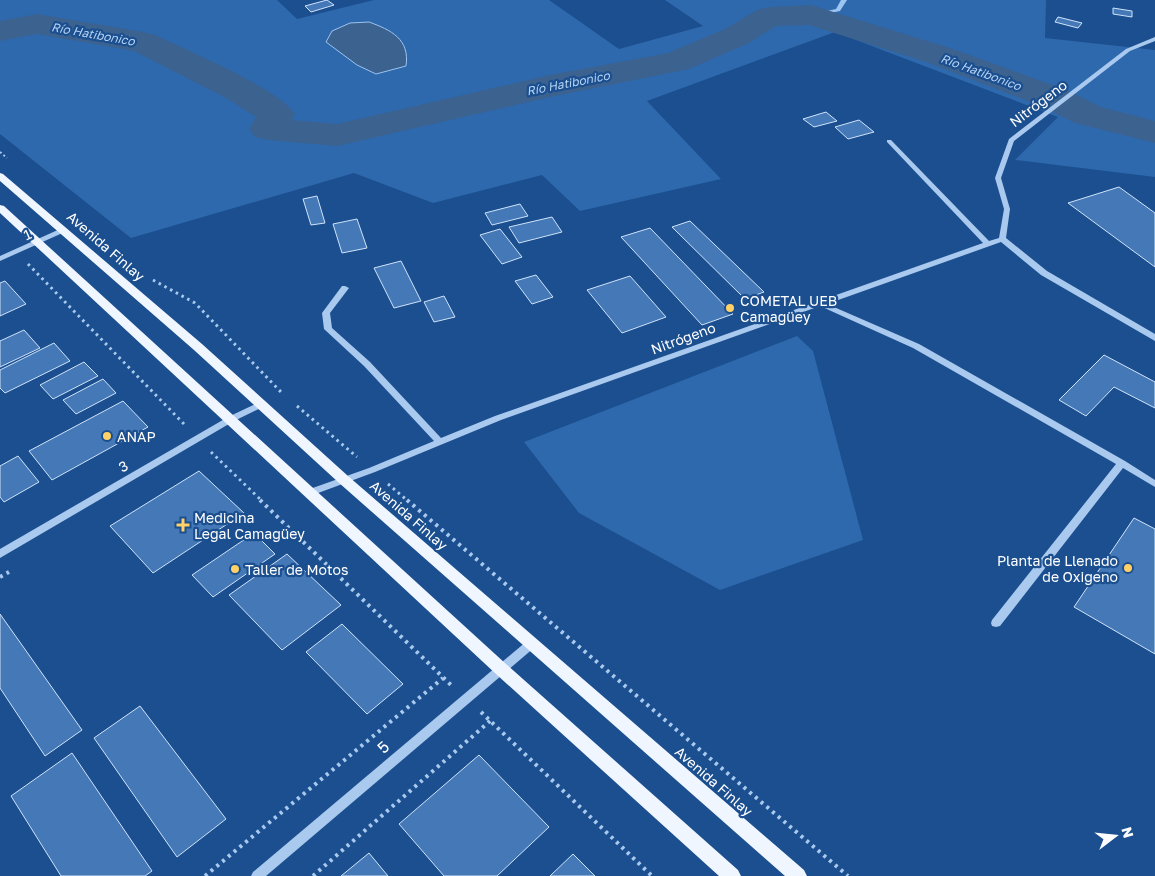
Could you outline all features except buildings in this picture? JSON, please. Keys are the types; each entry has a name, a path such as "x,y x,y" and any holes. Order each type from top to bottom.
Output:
{"main road":[{"name":"Avenida Finlay","path":"0,176 262,404 343,479 531,644 798,876"},
{"path":"0,208 502,669 732,876"}],"street":[{"name":"Nitrógeno","path":"310,492 372,470 498,418 1002,239 1007,209 998,178 1011,140 1128,50 1155,39"},
{"path":"889,141 988,244"},
{"name":"1","path":"0,259 63,231"},
{"path":"1002,239 1044,273 1153,336"},
{"path":"345,288 326,313 328,329 367,364 440,442"},
{"path":"820,304 916,346 1155,484"},
{"name":"3","path":"0,554 231,419 262,404"},
{"path":"996,623 1122,464"},
{"name":"5","path":"257,876 531,644"}],"path":[{"path":"0,152 7,158"},
{"path":"17,252 198,439 443,678 652,876"},
{"path":"148,277 195,303 283,394"},
{"path":"290,401 848,876"},
{"path":"205,876 443,678"},
{"path":"313,876 490,721"}],"shaded area":[{"path":"0,0 277,0 297,19 374,0 549,0 619,49 703,26 665,0 1046,0 1045,38 1155,50 1155,177 1015,160 1058,117 835,32 647,101 721,179 580,211 542,175 433,203 354,173 131,238 0,134"},
{"path":"369,22 385,28 402,42 405,49 406,66 376,74 357,65 326,42 332,31 350,23"},
{"path":"797,336 813,351 863,540 720,590 579,513 524,442"}],"waterway":[{"path":"811,15 838,10 844,0"},
{"name":"Río Hatibonico","path":"0,31 37,24 143,42 241,91 276,114 268,129 337,135 550,86 677,62 737,36 769,17 811,15 941,56 1056,99 1088,115 1155,132"}],"place":[{"name":"COMETAL UEB Camagüey","path":"730,308"},
{"name":"ANAP","path":"107,436"},
{"name":"Medicina Legal Camagüey","path":"183,525"},
{"name":"Planta de Llenado de Oxigeno","path":"1128,568"},
{"name":"Taller de Motos","path":"235,569"}]}
